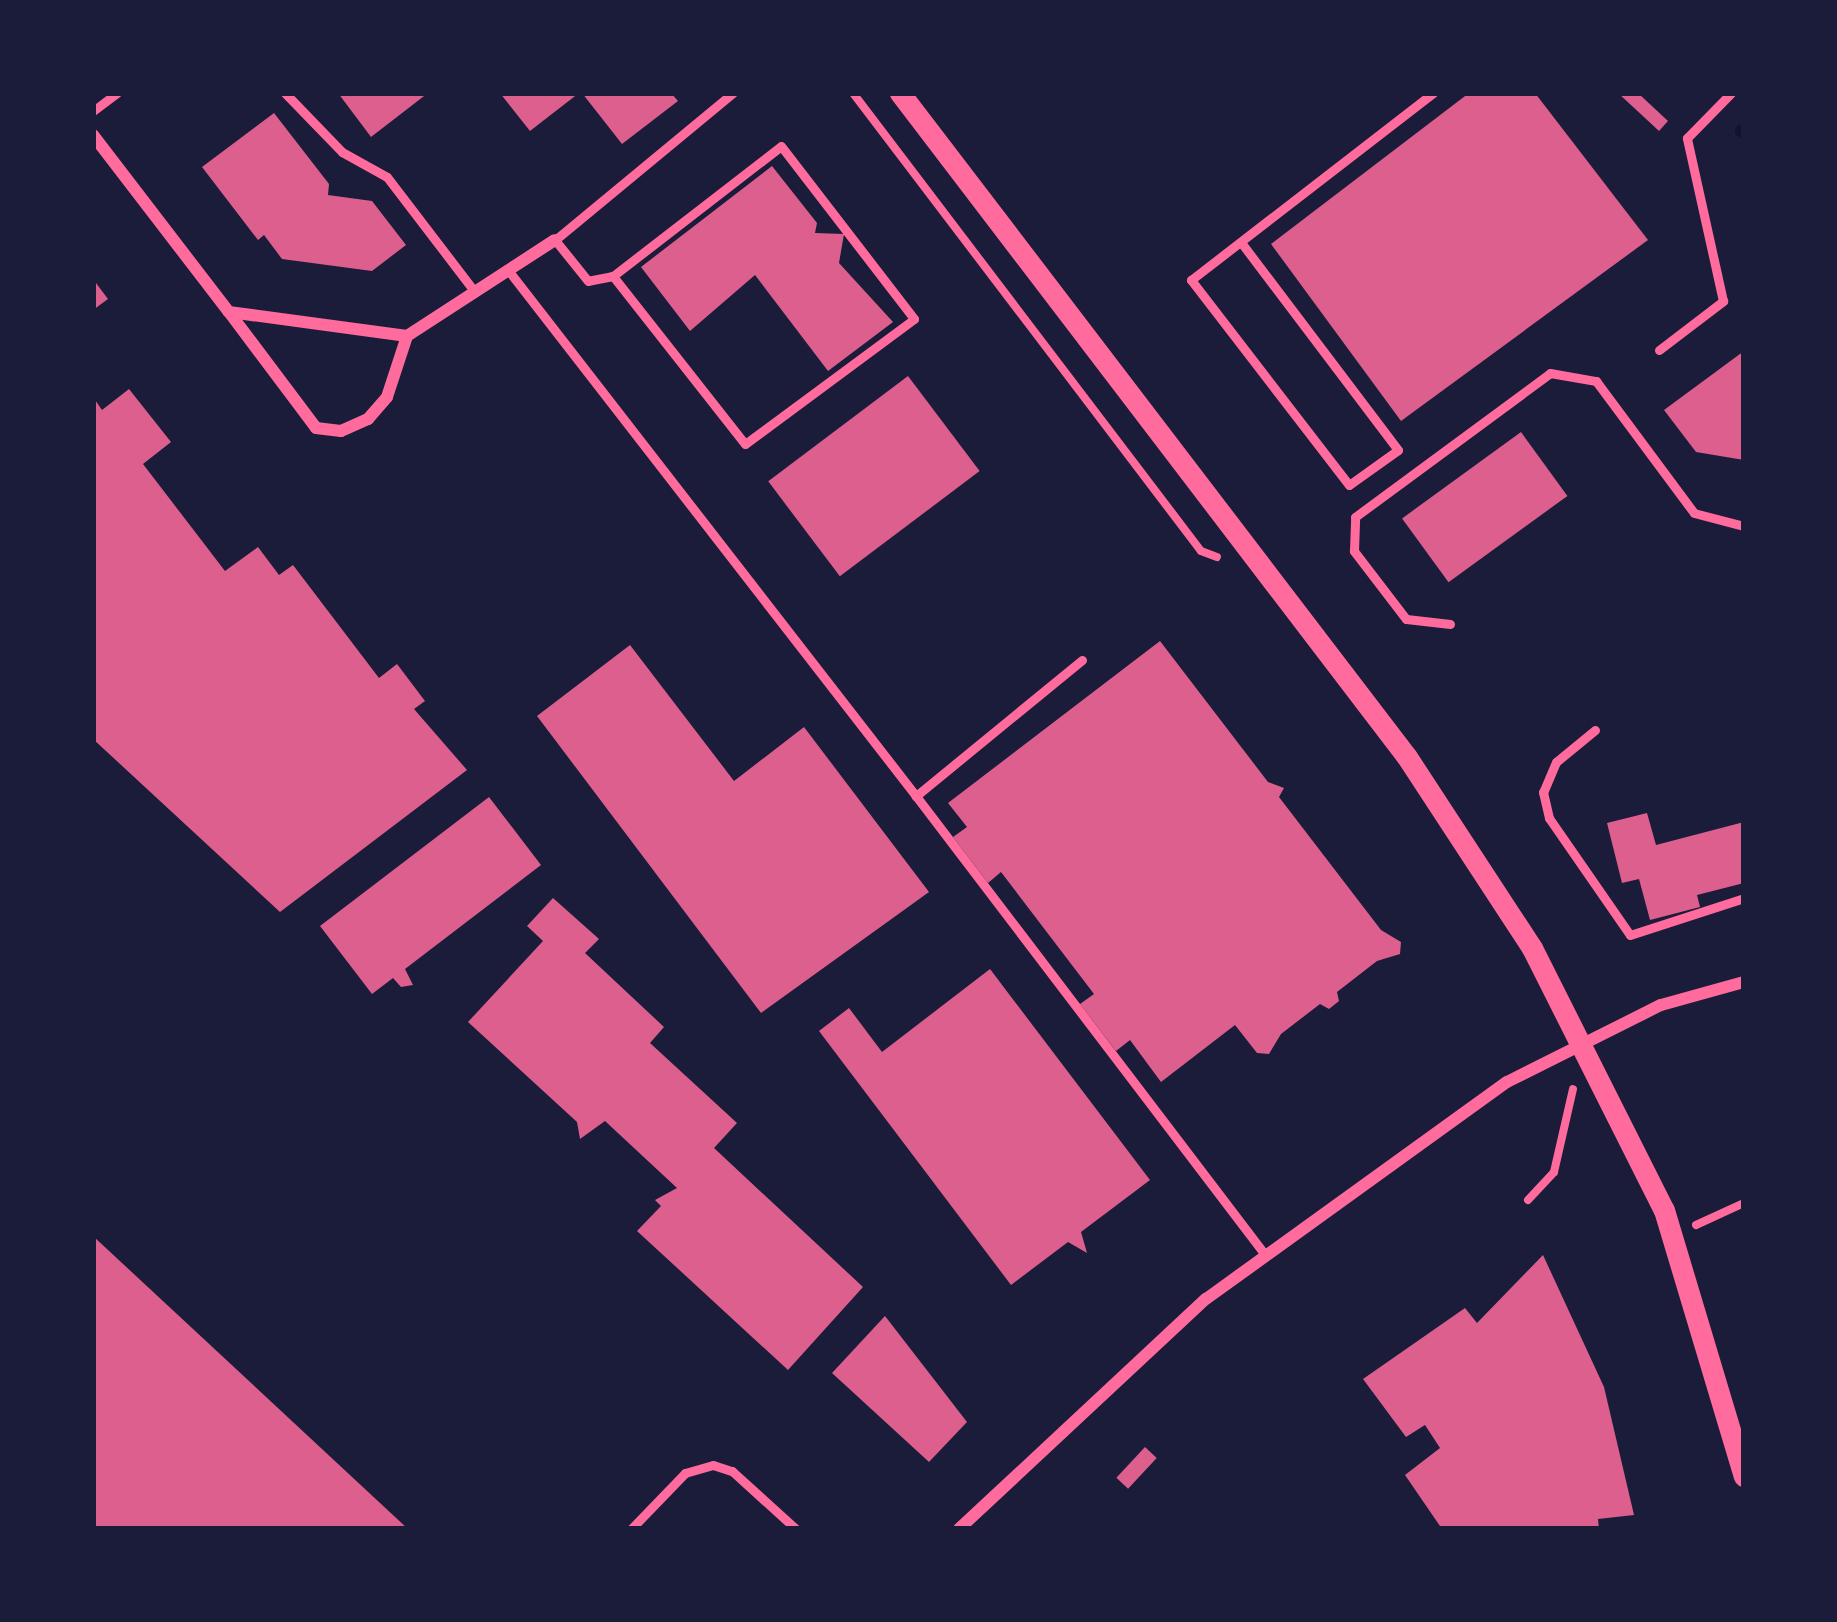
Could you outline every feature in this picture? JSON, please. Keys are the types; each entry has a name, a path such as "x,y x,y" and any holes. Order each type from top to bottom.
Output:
{"street":[{"path":"900,93 1407,757 1583,1041 1674,1236 1744,1476"},
{"path":"93,135 316,428 341,431 368,419 387,397 407,336 555,239"},
{"path":"229,312 407,336"},
{"path":"959,1529 1206,1299 1508,1082 1661,1005 1744,982"}],"lane":[{"path":"93,112 118,93"},
{"path":"285,93 342,152 387,177 475,292"},
{"path":"613,275 745,444 914,319 781,146 613,275 588,281 555,239 733,93"},
{"path":"1244,245 1398,450 1349,485 1191,280 1244,245 1433,93"},
{"path":"1659,350 1723,301 1688,138 1731,93"},
{"path":"508,270 1266,1256"},
{"path":"1450,623 1406,619 1354,551 1355,517 1550,373 1596,380 1694,513 1744,526"},
{"path":"916,796 1082,660"},
{"path":"1594,730 1556,762 1544,792 1549,818 1630,935 1744,898"},
{"path":"631,1529 685,1473 713,1465 732,1471 796,1529"}],"path":[{"path":"853,93 1201,551 1276,580"},
{"path":"1528,1200 1554,1172 1583,1041"},
{"path":"1674,1236 1744,1203"}],"building":[{"path":"338,93 428,93 371,137"},
{"path":"500,93 579,93 530,131"},
{"path":"582,93 671,93 678,101 622,144"},
{"path":"1469,93 1535,93 1648,240 1401,421 1271,244"},
{"path":"1618,93 1638,93 1668,121 1659,131"},
{"path":"274,113 329,184 328,195 372,201 406,245 372,271 282,259 264,235 258,240 202,167"},
{"path":"772,166 817,223 815,233 844,234 839,263 893,322 828,371 755,275 690,331 641,267"},
{"path":"93,279 108,299 93,310"},
{"path":"1744,351 1744,460 1696,452 1664,410"},
{"path":"908,376 980,471 840,576 768,481"},
{"path":"129,389 171,442 143,464 225,571 258,547 279,575 293,565 379,678 397,664 425,701 414,709 467,770 280,912 93,739 93,397 102,410"},
{"path":"1521,432 1567,496 1449,582 1402,518"},
{"path":"1160,641 1268,782 1284,788 1279,797 1381,930 1401,942 1400,954 1377,961 1337,992 1339,1001 1329,1009 1320,1004 1281,1034 1269,1054 1257,1053 1235,1025 1161,1082 1130,1040 1116,1051 1080,1004 1094,994 1001,872 988,883 953,837 967,827 948,803"},
{"path":"630,645 734,781 804,727 929,892 761,1013 537,716"},
{"path":"489,797 541,865 405,969 413,985 401,987 393,978 372,994 320,926"},
{"path":"1647,813 1656,845 1744,822 1744,883 1697,895 1700,907 1650,920 1639,879 1622,883 1607,823"},
{"path":"553,898 599,939 585,953 664,1027 650,1043 737,1123 714,1148 863,1287 788,1370 637,1231 661,1206 655,1200 677,1188 605,1121 580,1139 577,1122 468,1022 543,941 527,926"},
{"path":"990,969 1150,1180 1081,1232 1087,1253 1068,1242 1011,1285 819,1031 849,1008 882,1052"},
{"path":"93,1236 408,1529 93,1529"},
{"path":"1543,1255 1604,1387 1634,1515 1598,1519 1599,1529 1442,1529 1405,1475 1440,1448 1425,1425 1406,1437 1363,1379 1465,1308 1477,1323"},
{"path":"885,1316 967,1422 929,1462 832,1373"},
{"path":"1145,1447 1157,1458 1128,1489 1116,1478"}]}
